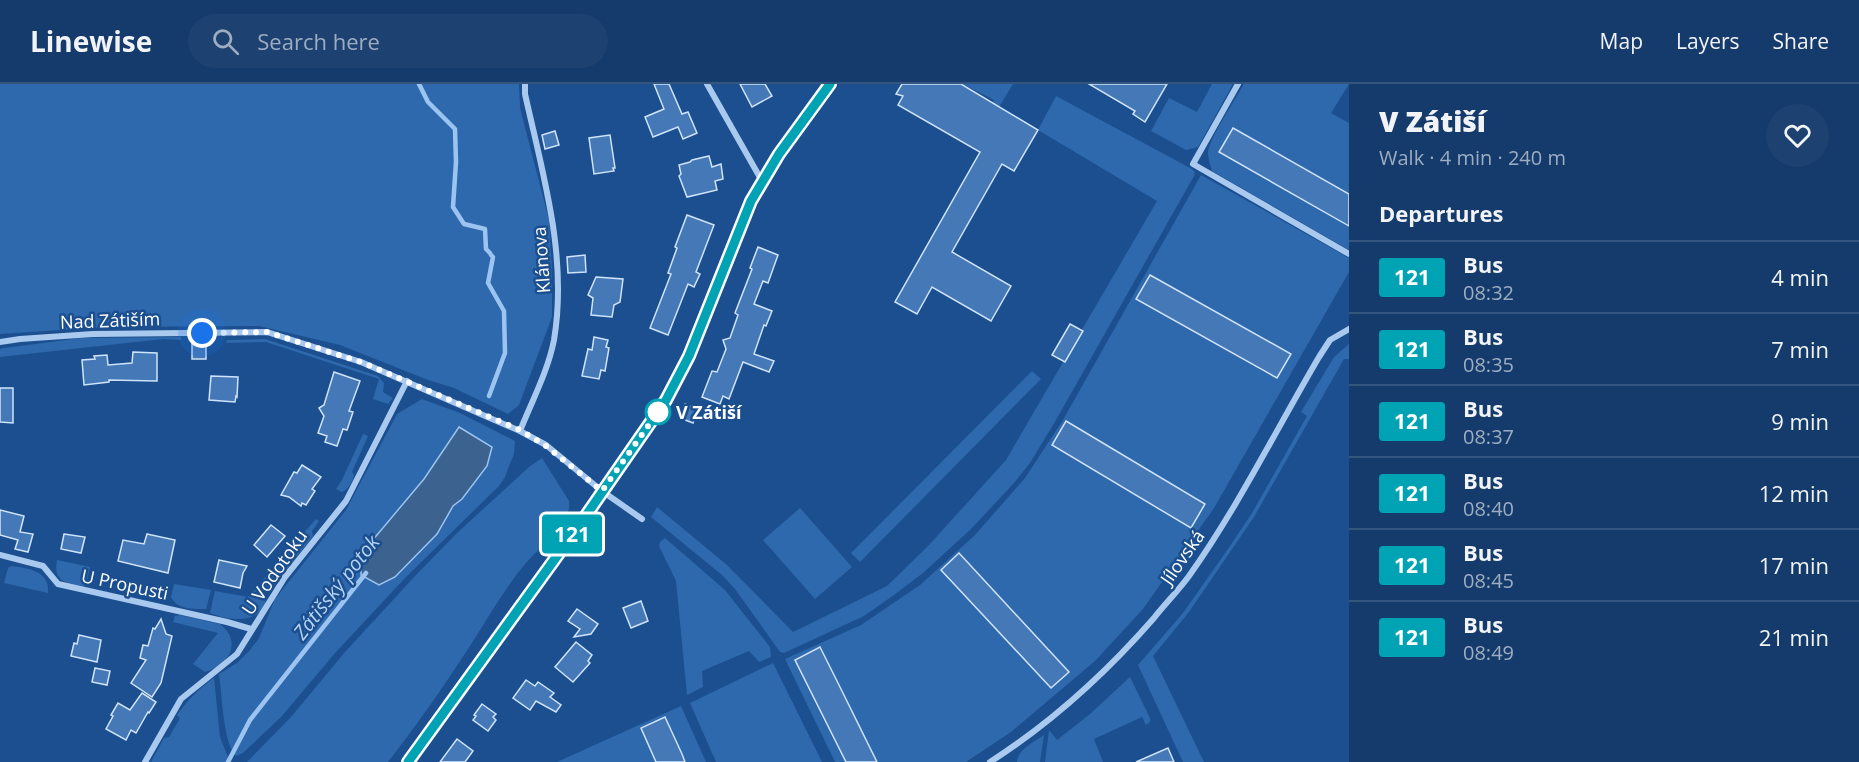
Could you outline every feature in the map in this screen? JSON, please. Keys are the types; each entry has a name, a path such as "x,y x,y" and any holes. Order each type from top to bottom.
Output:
{"street":[{"name":"Klánova","path":"520,430 541,380 553,342 559,301 558,262 552,215 525,94 525,84"},
{"path":"707,84 762,181"},
{"path":"408,762 666,400 678,380 751,201 779,154 830,84"},
{"path":"1238,84 1193,164 1349,254"},
{"name":"Jílovská","path":"990,762 1053,716 1095,680 1121,655 1188,578 1235,504 1318,357 1330,340 1349,329"},
{"name":"Nad Zátiším","path":"0,342 93,333 267,332 361,362 520,430 546,446 602,491 642,519"},
{"name":"U Vodotoku","path":"145,762 181,699 237,654 285,577 346,501 407,381"},
{"name":"U Propusti","path":"0,555 43,566 58,584 251,629"}],"shaded area":[{"path":"0,84 519,84 520,108 549,220 552,317 519,405 508,414 454,388 340,345 259,326 107,327 0,334"},
{"path":"963,84 1013,84 999,107 988,111 994,100"},
{"path":"1212,84 1233,84 1198,147 1186,150 1151,131 1169,98 1197,112"},
{"path":"1244,84 1349,84 1331,113 1349,123 1349,194 1234,128 1349,226 1349,250 1212,171 1208,155 1210,145"},
{"path":"1056,96 1192,169 1195,172 1194,176 1056,420 1030,463 1014,483 971,529 923,573 894,595 864,616 784,653 780,652 735,589 722,575 651,517 657,507 727,565 793,632 887,586 929,545 1006,460 1157,201 1038,130"},
{"path":"1201,175 1349,258 1349,272 1214,508 1143,609 1095,661 1011,732 966,762 877,762 821,648 796,660 846,762 835,762 785,659 861,625 920,585 975,535 1025,478 1063,420","holes":["1150,275 1290,354 1277,378 1137,299","1066,421 1190,527 1052,445","960,553 1069,671 1051,688 942,570"]},
{"path":"181,337 181,340 163,339 0,357 0,349 4,348 82,338"},
{"path":"265,339 378,376 384,383 383,392 393,398 388,404 373,399 379,379 266,342 226,343 227,340"},
{"path":"1349,344 1349,359 1344,359 1254,517 1189,612 1153,656 1204,762 1183,762 1138,665 1183,613 1252,513 1307,416 1301,412 1334,357"},
{"path":"1032,371 1041,379 860,562 851,553"},
{"path":"422,399 460,413 515,441 514,454 505,477 499,486 406,577 336,652 282,716 243,753 236,756 228,741 219,674 237,663 259,638 275,599 346,510 397,414","holes":["459,427 492,447 487,466 462,499 453,506 437,534 379,585 361,575 361,554 424,479"]},
{"path":"459,427 492,447 487,466 462,499 453,506 437,534 395,577 379,585 361,575 361,554 424,479"},
{"path":"363,434 368,436 352,472 353,480 342,492 336,489"},
{"path":"542,458 569,501 566,517 554,534 510,583 440,691 388,762 247,762 291,717 345,652 416,575 457,533 529,467"},
{"path":"800,508 852,567 815,599 763,540"},
{"path":"316,519 319,521 312,531 313,536 273,587 267,588 260,583"},
{"path":"665,538 725,590 770,647 771,657 759,662 749,651 702,671 703,687 687,695 676,581 659,546"},
{"path":"57,560 90,567 86,585 77,585 62,580 57,573"},
{"path":"11,566 42,575 48,586 48,593 4,583 8,568"},
{"path":"174,584 211,590 206,609 186,608 177,604 171,597"},
{"path":"255,589 266,599 263,607 252,617 235,619 210,613 215,591 248,597"},
{"path":"180,615 220,624 227,631 232,645 221,664 205,672 193,664 218,633 173,622 175,616"},
{"path":"773,663 822,762 716,762 690,703"},
{"path":"1130,677 1150,722 1146,725 1142,717 1094,739 1103,762 1045,762 1049,730 1057,740 1090,714"},
{"path":"214,678 220,737 230,762 151,762 164,738 169,737 180,718 177,715 185,704"},
{"path":"681,706 706,762 685,762 665,717 641,728 656,762 557,762"},
{"path":"1044,735 1040,762 1017,762 1023,750"}],"building":[{"path":"654,84 669,84 682,114 688,112 697,133 683,139 678,127 653,137 645,117 664,109"},
{"path":"740,84 765,84 772,96 752,107"},
{"path":"902,84 961,84 1038,130 1014,171 1002,164 952,252 1011,286 991,321 932,287 917,314 895,302 980,152 898,105 903,96 896,94"},
{"path":"1089,84 1167,84 1145,122 1133,114 1135,111"},
{"path":"1233,128 1349,194 1349,226 1219,152"},
{"path":"555,131 559,145 545,149 542,135"},
{"path":"610,135 614,171 594,174 589,138"},
{"path":"709,156 712,167 721,164 723,179 715,181 717,190 687,197 679,176 681,174 679,165"},
{"path":"687,215 714,225 696,272 700,274 694,287 688,284 668,335 650,328 671,274 668,273 677,248 675,247"},
{"path":"758,247 778,255 768,283 763,281 754,304 772,311 766,326 764,325 754,354 774,361 769,372 743,362 729,399 723,396 720,404 702,397 712,371 717,372 726,349 723,340 730,338 738,315 735,313"},
{"path":"585,255 586,272 568,273 567,257"},
{"path":"1150,275 1291,354 1277,378 1136,299"},
{"path":"596,277 623,279 620,302 614,305 612,317 591,315 593,298 588,295"},
{"path":"1070,324 1083,331 1065,362 1052,355"},
{"path":"594,337 608,340 606,347 609,348 605,371 601,370 599,379 582,376 588,349 592,350"},
{"path":"192,343 206,344 206,359 192,359"},
{"path":"133,352 157,353 157,381 109,380 109,382 84,385 82,360 107,355 108,365 132,363"},
{"path":"334,372 360,381 349,411 353,412 347,430 343,429 337,446 325,442 327,436 318,433 324,416 319,408 324,405"},
{"path":"211,376 238,377 235,402 209,400"},
{"path":"0,388 13,388 13,423 0,422"},
{"path":"685,404 698,409 693,423 680,418"},
{"path":"1066,421 1205,504 1191,528 1052,445"},
{"path":"302,465 321,477 312,489 315,491 306,505 302,503 301,506 289,497 281,495 294,472 297,473"},
{"path":"0,510 24,516 20,532 33,534 28,552 15,549 18,540 0,535"},
{"path":"271,525 285,536 267,557 254,545"},
{"path":"64,534 85,537 81,553 61,549"},
{"path":"147,534 175,540 168,573 118,561 123,540 144,544"},
{"path":"959,553 1069,672 1051,688 941,570"},
{"path":"219,560 247,566 240,588 214,582"},
{"path":"641,601 648,621 631,628 623,608"},
{"path":"577,609 598,624 591,634 574,637 580,629 568,621"},
{"path":"161,619 166,634 172,636 161,683 152,697 131,683 146,660 140,658 143,645 148,646 153,628 155,629"},
{"path":"79,635 101,640 97,662 71,656 74,643 77,644"},
{"path":"576,642 592,655 588,661 590,663 573,682 555,667"},
{"path":"820,647 877,762 846,762 795,660"},
{"path":"95,668 110,671 107,685 92,682"},
{"path":"526,680 535,686 538,682 554,693 550,697 561,705 556,712 536,701 530,710 513,698"},
{"path":"142,693 156,702 136,733 131,730 126,740 106,729 118,703 130,710"},
{"path":"482,704 496,714 493,717 496,720 488,731 473,720"},
{"path":"665,717 685,762 656,762 641,728"},
{"path":"457,739 473,751 465,762 440,762"},
{"path":"1168,748 1174,762 1136,762"}],"waterway":[{"name":"Zátišský potok","path":"419,84 428,102 455,129 456,162 453,207 464,224 485,229 486,249 490,253"},
{"name":"Zátišský potok","path":"489,396 505,353 504,311 488,283 493,257 491,255"},
{"name":"Zátišský potok","path":"228,762 250,720 366,573"}],"bus line":[{"name":"121","path":"408,762 578,527 666,400 689,356 751,201 779,154 830,84"}],"place":[{"name":"V Zátiší","path":"658,412"}],"route":[{"path":"202,333 267,332 361,362 520,430 546,446 602,491 658,412"}]}
